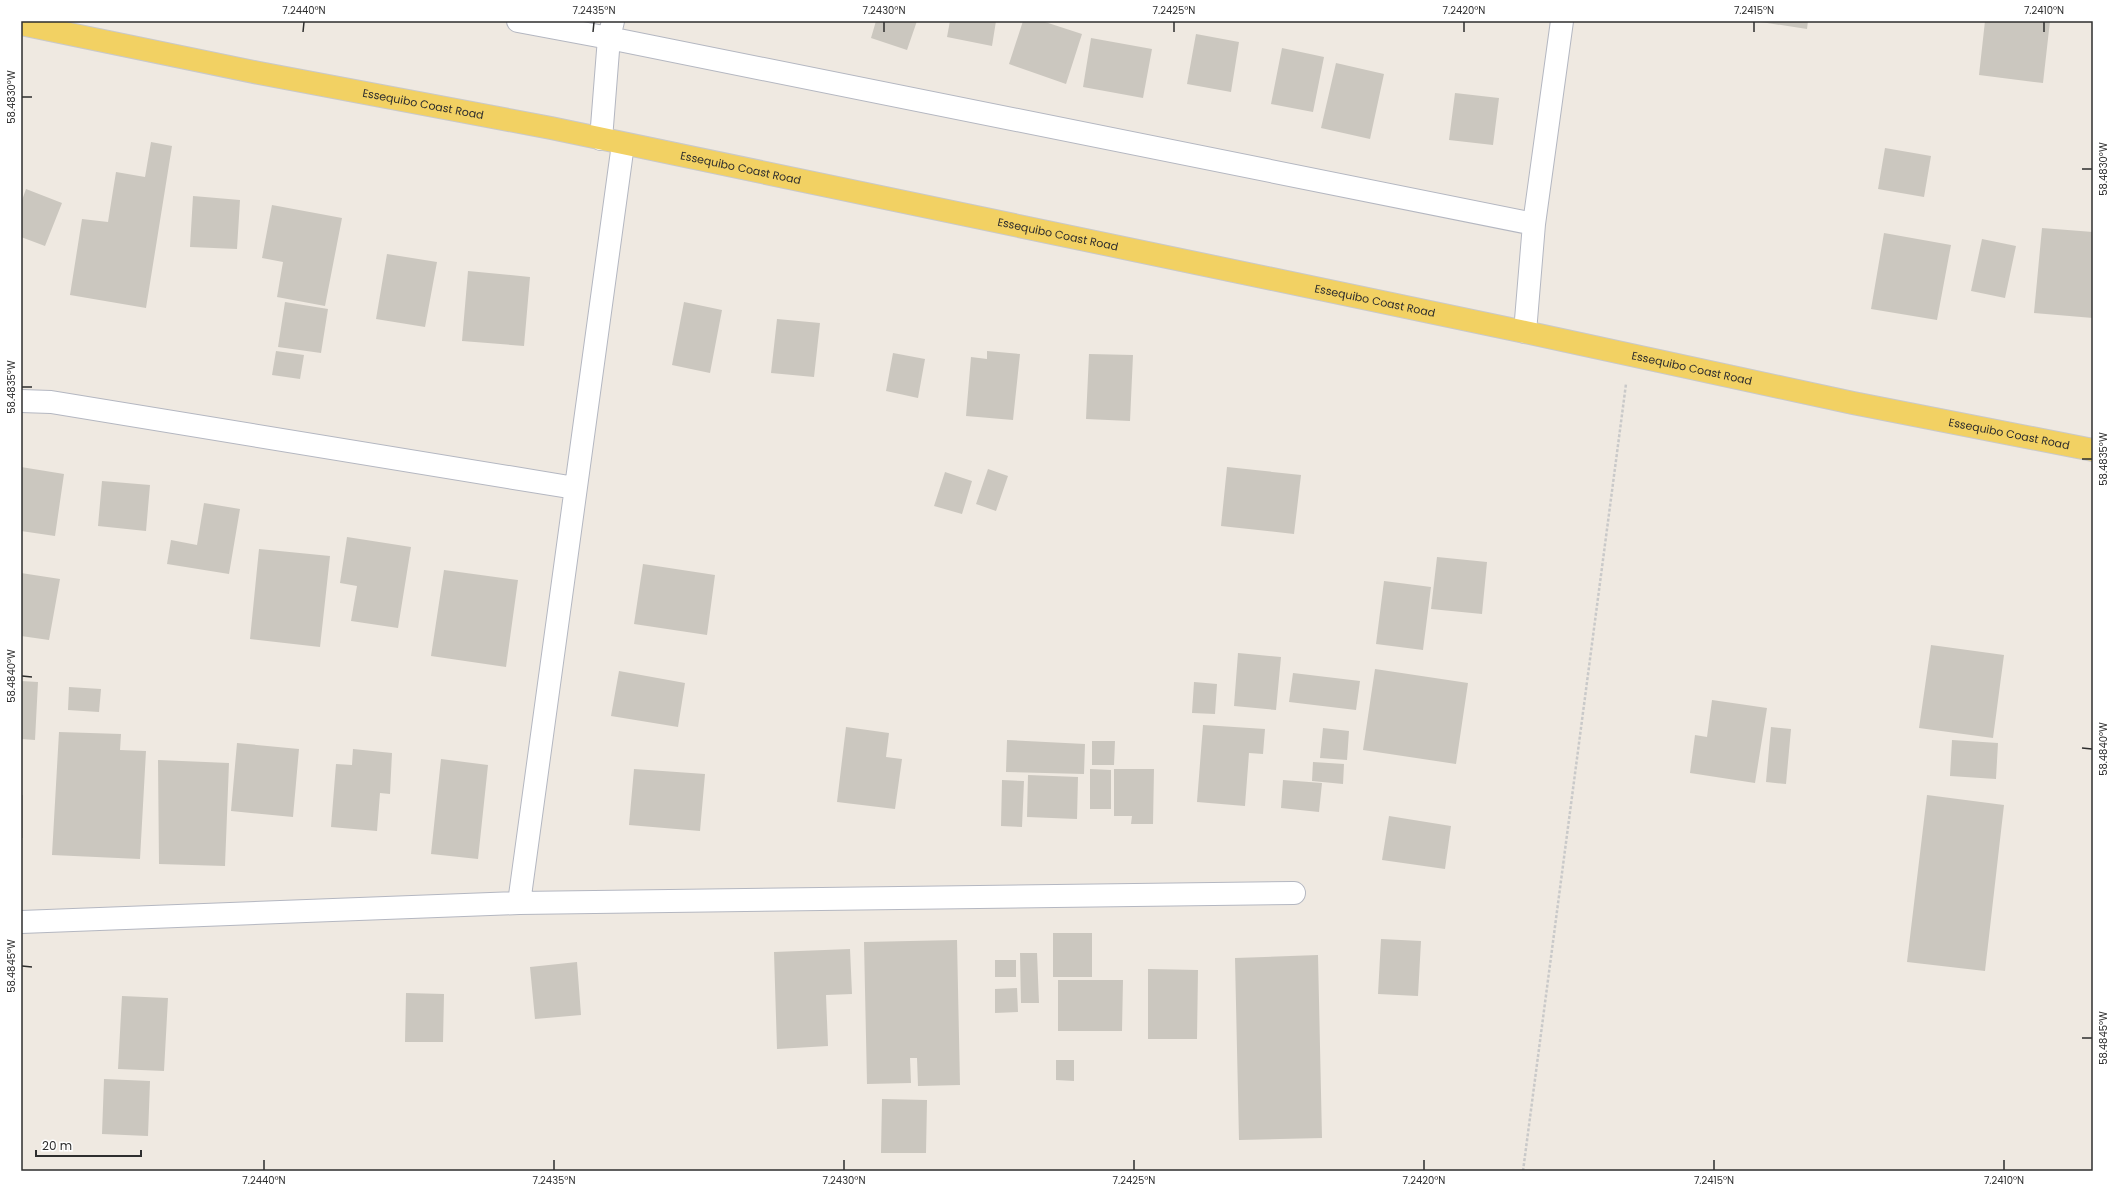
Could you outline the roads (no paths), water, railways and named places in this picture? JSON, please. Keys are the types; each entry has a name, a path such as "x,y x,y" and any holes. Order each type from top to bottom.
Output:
{"main road":[{"name":"Essequibo Coast Road","path":"21,24 259,73 601,139 1525,332 1629,356 2093,450"}],"street":[{"path":"518,21 611,29 1534,224"},
{"path":"1525,332 1534,224 1562,21"},
{"path":"601,139 611,29"},
{"path":"519,903 623,144"},
{"path":"21,401 51,402 575,488"},
{"path":"21,922 519,903 1294,893"}]}
